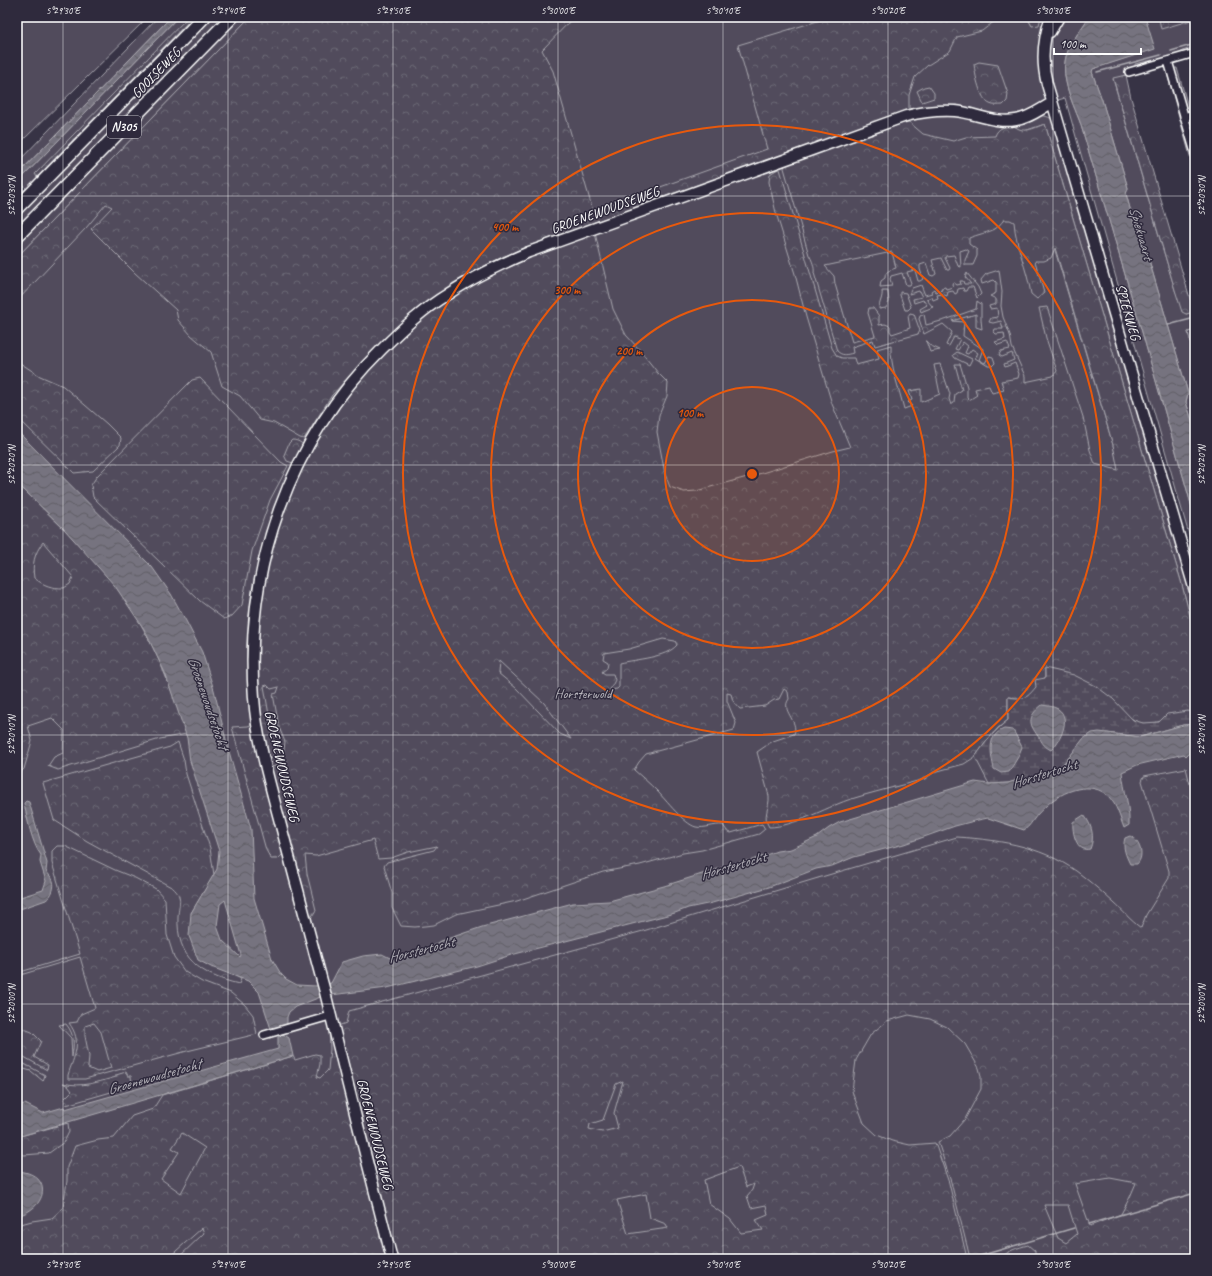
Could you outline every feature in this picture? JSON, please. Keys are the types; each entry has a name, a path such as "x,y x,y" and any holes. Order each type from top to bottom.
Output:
{"highway":[{"name":"GOOISEWEG","path":"17,208 204,17"},
{"name":"GOOISEWEG","path":"17,236 232,17"}],"street":[{"name":"SPIEKWEG","path":"1051,17 1043,49 1044,67 1052,103 1195,591"},
{"name":"SPIEKWEG","path":"1045,40 1059,17"},
{"path":"1129,72 1195,54"},
{"path":"1168,61 1195,153"},
{"name":"GROENEWOUDSEWEG","path":"1036,114 1042,108 1052,103"},
{"name":"GROENEWOUDSEWEG","path":"392,1259 326,997 261,750 254,700 252,665 253,626 264,556 280,505 308,444 337,400 354,378 407,325 446,295 505,262 906,116 921,112 955,111 1008,122 1036,114 1055,114"},
{"path":"1184,117 1195,114"},
{"path":"264,1035 330,1016"}],"green space":[{"path":"17,17 148,17 17,146"},
{"path":"158,17 171,17 17,175 17,163"},
{"path":"178,17 199,17 50,169 17,199 17,197 26,188 23,185 17,192 17,183"},
{"path":"188,17 193,17 37,177 35,174"},
{"path":"211,17 226,17 17,231 17,214"},
{"path":"238,17 250,17 17,257 17,242"},
{"path":"250,17 314,17 315,22 319,17 574,17 542,50 553,71 593,211 767,149 738,45 831,17 995,17 996,20 982,31 957,37 950,51 928,65 915,77 909,95 909,109 788,154 768,159 528,246 490,263 433,300 376,348 332,395 304,439 274,423 260,420 240,396 222,386 211,352 191,335 178,320 176,310 135,273 91,229 112,207 106,204 86,228 17,301 17,257"},
{"name":"Horsterwold","path":"286,17 974,17 996,20 995,17 1027,17 1032,26 1041,19 1041,17 1049,17 1046,101 1020,122 1038,116 1046,116 1054,121 1195,602 1195,636 1181,581 1045,124 1024,131 1052,255 1054,247 1113,445 1119,470 1109,468 1186,755 1195,749 1195,1259 17,1259 17,286"},
{"path":"1027,17 1041,17 1039,25 1032,26"},
{"path":"1062,17 1089,17 1068,51 1065,60 1065,78 1080,122 1195,518 1195,556 1065,98 1055,101 1050,77 1048,52 1052,33"},
{"path":"1145,17 1195,17 1195,47 1182,51 1182,56 1154,64 1153,60 1135,64 1136,69 1128,71 1126,75 1113,79 1175,290 1186,314 1195,312 1195,330 1188,332 1195,358 1195,430 1186,402 1188,393 1139,226 1134,223 1126,194 1128,188 1102,100 1092,72 1092,69 1154,49"},
{"path":"1168,17 1195,17 1195,19 1161,29 1159,19"},
{"path":"979,62 998,65 1008,94 1007,101 1003,105 991,105 986,102 983,97 974,64"},
{"path":"1174,68 1177,68 1189,110 1186,111"},
{"path":"1166,70 1169,70 1195,160 1195,174"},
{"path":"1126,75 1131,98 1194,312 1186,314 1182,312 1113,78"},
{"path":"929,86 934,93 934,98 922,102 917,91"},
{"path":"909,122 923,134 953,141 966,137 995,136 1000,129 1013,125 1021,130 1029,130 1045,124 1181,581 1195,636 1195,713 1187,712 1153,723 1144,723 1135,720 1045,668 1045,678 1030,695 1023,699 1008,697 1008,720 988,739 975,757 964,764 934,772 925,779 839,803 798,821 769,827 766,816 769,796 757,752 773,741 794,734 794,724 787,708 789,699 788,692 784,689 779,699 774,700 765,706 740,709 733,701 731,694 727,693 727,701 736,723 734,730 646,754 634,770 691,825 696,827 706,827 723,825 727,831 731,833 762,824 765,829 759,834 702,850 603,872 517,901 456,914 434,925 415,927 401,926 392,908 392,893 384,866 387,862 434,850 437,846 408,852 391,858 378,859 373,840 316,856 305,855 307,874 316,910 311,918 307,913 266,757 258,698 257,661 259,607 267,559 286,500 304,459 337,403 388,347 423,315 468,285 519,260 595,233 613,309 626,335 668,383 667,396 659,415 657,432 665,474 670,487 684,492 696,491 850,447 832,404 776,213 769,182 770,174 780,169 832,348 837,356 842,358 854,358 856,365 879,359 877,349 891,345 893,369 904,409 912,406 908,402 912,400 909,391 921,389 921,402 940,394 934,365 940,364 950,394 949,399 951,405 954,403 955,394 962,390 955,364 960,364 967,387 967,398 969,400 977,395 975,389 989,386 992,393 1004,390 1001,381 1018,378 1019,374 1015,363 1005,367 1004,364 1014,360 1012,353 1002,357 999,355 1001,351 1010,349 1007,342 998,345 995,342 1005,339 1004,333 996,334 994,332 995,329 1003,329 1001,321 993,323 989,322 991,318 998,317 997,308 990,309 989,306 996,304 996,299 990,296 996,293 996,282 994,280 982,284 981,280 986,274 999,270 1003,317 1010,335 1012,347 1025,376 1025,382 1053,376 1057,371 1046,338 1039,308 1047,307 1083,417 1090,450 1095,464 1118,470 1113,445 1055,248 1051,258 1044,261 1035,261 1044,293 1037,299 1031,294 1017,240 1014,222 1010,220 1004,220 995,229 969,238 969,244 977,250 977,256 973,265 965,265 965,260 969,251 966,249 960,251 961,267 958,266 954,255 946,256 945,258 950,268 949,270 947,270 941,258 932,260 936,274 933,276 930,275 926,263 920,265 923,279 920,281 918,281 915,270 907,272 911,283 910,285 906,285 902,273 891,276 890,279 892,286 880,287 881,281 885,278 887,272 896,268 892,252 825,266 834,276 852,342 875,336 868,313 869,308 873,308 879,316 879,325 885,324 890,326 890,331 892,334 910,328 908,316 910,313 914,314 920,331 918,334 875,346 873,340 852,347 853,353 851,354 846,355 837,351 784,168 785,165","holes":["663,639 675,641 677,645 666,653 619,663 619,687 617,689 610,690 615,680 613,674 605,674 602,672 607,668 608,662 603,659 604,653 629,649","499,661 544,703 571,739 560,734 516,688 498,673","267,685 271,689 279,687 277,693 273,694 279,727 285,742 282,764 272,767 268,761 273,757 275,750 264,686"]},
{"path":"967,273 978,287 981,294 977,298 973,287 968,287 966,291 964,291 963,288 958,289 957,293 955,294 953,291 948,292 947,296 942,294 937,295 938,298 933,300 932,297 926,299 933,307 921,312 920,309 927,305 923,300 914,303 913,299 922,297 919,291 909,294 912,288 921,285 925,295 932,293 931,291 934,289 936,292 942,290 941,288 945,287 946,289 953,287 953,282 957,285 961,284 960,281 963,281 964,284 971,284 965,277"},
{"path":"882,291 888,291 889,302 886,308 879,309 882,296"},
{"path":"900,292 906,293 911,307 908,310 905,310"},
{"path":"977,301 981,304 982,329 976,327 976,314 952,321 964,322 963,336 983,349 979,360 985,363 989,356 993,357 995,363 992,366 988,366 975,358 978,353 972,349 968,354 965,353 968,346 963,342 958,350 955,349 960,339 954,337 949,346 946,345 952,332 943,324 924,334 919,319 920,316 924,314 926,325 945,320 976,309"},
{"path":"1195,330 1195,358 1188,332"},
{"path":"926,341 929,345 940,350 930,352"},
{"path":"957,352 972,359 969,365 955,358 953,355"},
{"path":"17,361 40,376 63,386 121,438 120,445 93,471 74,473 17,417"},
{"path":"200,378 281,462 288,466 270,500 252,551 242,605 232,616 224,619 200,601 93,497 91,485 97,476 192,380"},
{"path":"292,440 300,442 306,448 293,463 287,461 284,455 289,443"},
{"path":"17,483 93,559 105,572 128,603 139,620 166,676 186,734 160,739 58,770 48,766 54,757 63,753 64,730 52,718 28,726 32,741 24,769 17,776","holes":["43,542 73,577 70,584 64,588 48,586 34,578 34,559"]},
{"path":"1045,668 1074,675 1096,686 1113,699 1133,720 1143,723 1159,722 1167,714 1188,711 1195,713 1195,724 1183,725 1140,737 1106,733 1075,751 1057,770 1008,783 989,784 975,757 998,728 1008,720 1008,697 1024,698 1027,696 1036,687 1035,680 1045,678"},
{"path":"253,724 285,852 278,859 271,859 266,850 232,727 248,726"},
{"path":"178,742 184,760 186,774 210,848 214,875 191,913 229,973 241,979 239,984 225,980 202,970 186,954 178,931 179,897 176,891 87,841 54,820 43,783 170,747"},
{"path":"1186,768 1195,804 1195,1259 1035,1259 1035,1251 1028,1245 1010,1251 1001,1259 973,1259 969,1254 951,1182 938,1142 950,1136 965,1119 981,1089 981,1076 979,1068 965,1044 947,1027 930,1019 909,1015 887,1021 871,1034 856,1060 852,1091 864,1123 877,1135 892,1141 910,1145 935,1143 949,1183 966,1254 941,1259 394,1259 391,1241 393,1238 390,1234 335,1027 346,1023 349,1011 643,931 957,837 1008,843 1040,852 1055,859 1084,877 1141,928 1146,915 1169,878 1169,871 1142,781 1144,776","holes":["623,1081 614,1113 618,1128 602,1132 589,1129 590,1124 603,1120 616,1084","739,1167 746,1187 754,1184 752,1190 747,1196 751,1208 766,1205 768,1215 756,1220 763,1230 741,1233 730,1219 709,1204 704,1180","1110,1178 1136,1183 1121,1214 1090,1226 1075,1184","646,1194 650,1218 666,1224 668,1228 628,1234 617,1200","1044,1205 1068,1205 1077,1234 1066,1243 1058,1238"]},
{"path":"57,846 65,846 156,889 165,899 167,935 174,957 185,972 202,982 231,993 245,1005 253,1015 257,1034 187,1051 85,1079 68,1079 76,1049 76,1036 69,1023 77,1022 81,1014 95,1008 80,957 17,976 17,973 80,954 52,863 52,851","holes":["94,1023 101,1032 111,1068 97,1072 88,1068 89,1056 85,1036 85,1026"]},
{"path":"66,1024 71,1032 73,1040 72,1057 71,1038 59,1025"},
{"path":"19,1027 32,1032 41,1041 34,1057 48,1065 47,1070 17,1053 17,1028"},
{"path":"329,1030 332,1030 390,1259 177,1259 204,1233 202,1228 167,1259 17,1259 17,1225 52,1218 63,1208 67,1181 67,1167 75,1146 98,1140 114,1138 132,1116 153,1109 162,1095 293,1056 295,1060 315,1054 320,1055 320,1064 317,1077 320,1078 328,1070 330,1049","holes":["182,1133 205,1148 181,1193 161,1179 179,1152 172,1148"]},
{"path":"17,1060 45,1075 43,1081 31,1071 17,1067"},
{"path":"126,1072 128,1076 131,1076 132,1086 66,1105 64,1099 72,1091 63,1083 77,1085 90,1084 116,1077 116,1075"},
{"path":"68,1123 69,1132 64,1142 49,1153 24,1155 17,1154 17,1137"}],"water":[{"path":"171,17 178,17 17,183 17,175"},
{"name":"Spiekvaart","path":"1089,17 1145,17 1155,49 1093,69 1092,72 1102,100 1128,188 1126,194 1134,223 1139,226 1188,393 1186,402 1195,430 1195,518 1080,122 1065,78 1065,60 1068,51"},
{"path":"17,431 152,567 171,594 202,652 214,690 228,748 251,829 254,898 272,959 281,974 286,979 297,985 316,986 331,983 342,962 363,956 382,954 396,961 427,950 441,941 482,927 573,903 609,901 664,886 737,863 752,860 777,851 791,849 817,837 840,822 975,782 989,784 1008,783 1020,779 1044,775 1057,770 1067,760 1083,739 1092,733 1099,732 1140,737 1183,725 1195,724 1195,749 1186,756 1184,754 1137,765 1122,772 1129,819 1129,825 1124,828 1116,808 1109,797 1094,789 1077,789 1061,795 1053,800 1024,830 988,818 955,826 904,844 854,857 832,866 816,869 769,887 688,908 675,913 511,955 477,966 387,988 323,996 295,1007 289,1012 287,1024 271,1029 259,992 248,981 211,967 198,960 189,936 191,913 217,869 219,851 190,761 187,738 165,673 144,629 115,586 65,530 17,483","holes":["225,900 241,955 240,957 222,940 217,926 220,904"]},
{"path":"1042,705 1058,709 1064,718 1061,736 1051,750 1043,744 1033,729 1031,721 1033,714"},
{"path":"1004,729 1013,730 1022,747 1009,772 1001,773 994,769 991,746 994,736"},
{"path":"26,801 29,802 47,863 46,871 52,879 54,885 52,892 46,900 17,910 17,898 43,890 46,881 40,862 41,855 32,838 28,823 24,803"},
{"path":"1084,815 1092,831 1092,845 1090,849 1081,848 1078,845 1073,831 1073,822"},
{"path":"1130,836 1134,838 1139,845 1141,853 1141,857 1137,864 1130,864 1125,851 1125,838"},
{"path":"283,1034 289,1038 293,1056 17,1137 17,1105 25,1104 43,1113 64,1107 65,1109 278,1049 278,1037"},
{"path":"17,1171 28,1173 36,1178 41,1184 42,1191 41,1198 36,1205 28,1212 17,1216"}],"waterway":[{"path":"1171,51 1195,44"},
{"path":"1097,72 1161,55"},
{"path":"1168,325 1195,318"},
{"path":"1089,1224 1195,1193"},
{"path":"973,1258 1074,1228"}],"water label":[{"name":"Groenewoudsetocht","path":"208,703"},
{"name":"Horstertocht","path":"1044,774"},
{"name":"Horstertocht","path":"733,866"},
{"name":"Horstertocht","path":"421,950"},
{"name":"Groenewoudsetocht","path":"154,1077"}]}
